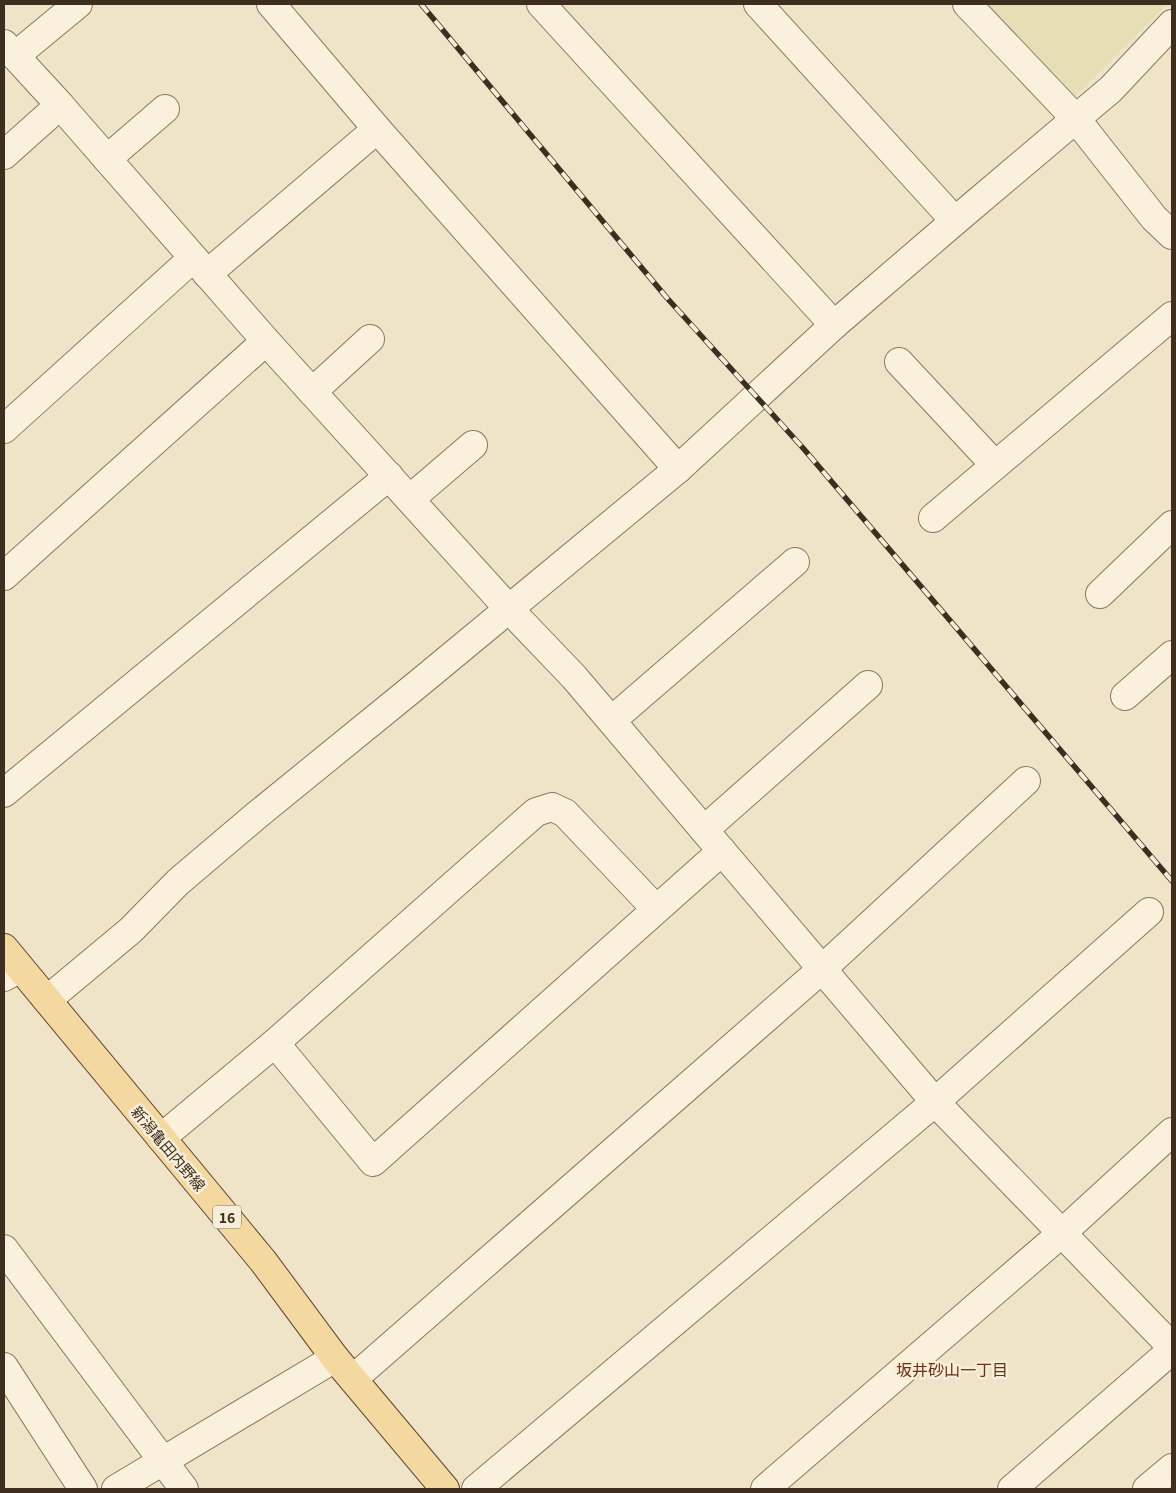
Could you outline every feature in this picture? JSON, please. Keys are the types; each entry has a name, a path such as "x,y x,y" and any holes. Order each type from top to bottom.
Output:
{"main road":[{"name":"新潟亀田内野線","path":"9,964 47,1000 263,1261 335,1358 445,1489"}],"street":[{"path":"78,4 9,50 60,105 266,341 612,720 935,1102 1172,1349 1012,1489"},
{"path":"271,4 377,129 678,470"},
{"path":"758,4 955,221"},
{"path":"967,4 1076,119 1154,218 1172,235"},
{"path":"545,5 834,325"},
{"path":"47,1000 131,930 178,882 235,833 678,470 834,325 1111,89 1172,24"},
{"path":"4,154 60,105"},
{"path":"107,159 165,108"},
{"path":"4,429 200,266 377,129"},
{"path":"932,518 1172,316"},
{"path":"312,392 370,339"},
{"path":"4,576 266,341"},
{"path":"899,362 995,465"},
{"path":"410,499 473,445"},
{"path":"4,793 389,476"},
{"path":"1100,594 1172,524"},
{"path":"612,720 795,562"},
{"path":"1125,696 1172,655"},
{"path":"704,830 868,684"},
{"path":"353,1379 822,969 1026,781"},
{"path":"161,1138 275,1043 536,812 552,807 565,813 656,910"},
{"path":"275,1043 373,1162 722,851"},
{"path":"476,1489 935,1102 1149,912"},
{"path":"766,1489 1062,1233 1172,1132"},
{"path":"4,1249 184,1489"},
{"path":"116,1489 335,1358"},
{"path":"4,1367 82,1489"},
{"path":"1147,1489 1172,1468"}],"shaded area":[{"path":"980,4 1167,4 1072,99"}],"railway":[{"path":"421,4 667,298 803,448 1172,881"}],"district":[{"name":"坂井砂山一丁目","path":"952,1369"}]}
